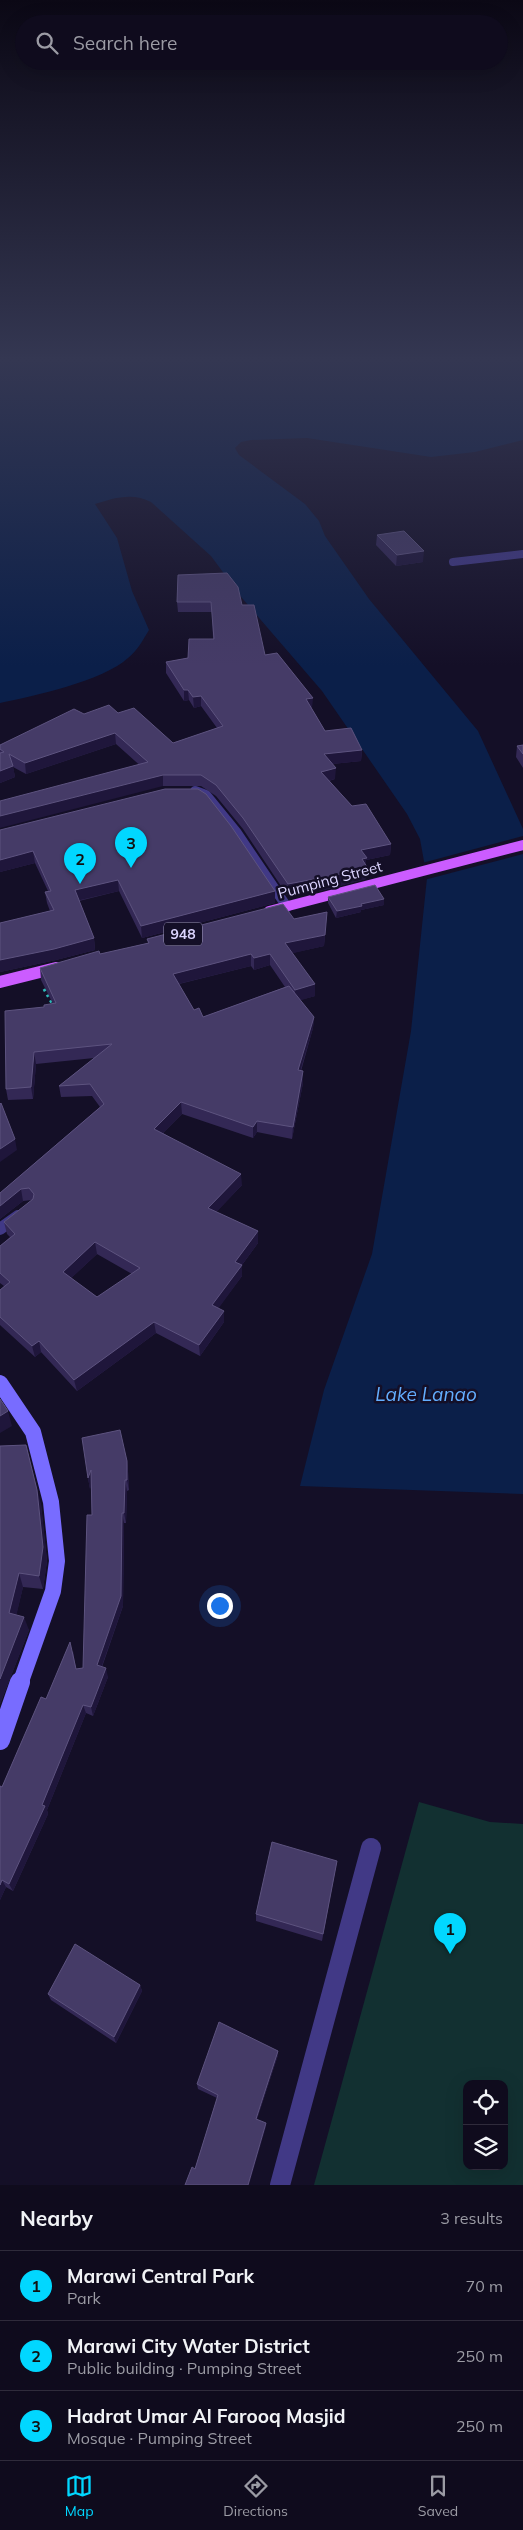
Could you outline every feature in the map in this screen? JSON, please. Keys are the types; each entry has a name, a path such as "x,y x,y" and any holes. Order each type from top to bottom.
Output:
{"main road":[{"name":"Pumping Street","path":"258,914 523,845"},
{"path":"0,982 66,965"},
{"path":"0,1383 33,1432 51,1502 57,1572 53,1591 0,1740"}],"street":[{"path":"454,562 523,554"},
{"path":"187,791 200,793 210,800 237,833 287,906"},
{"path":"0,1229 28,1207"},
{"path":"280,2185 371,1848"}],"path":[{"path":"37,973 51,1005 60,1008"}],"green space":[{"path":"419,1802 490,1822 523,1824 523,2185 314,2185"}],"water":[{"name":"Lake Lanao","path":"0,463 250,463 305,504 319,521 325,536 369,599 478,731 523,829 523,1494 300,1486 324,1390 372,1254 411,1031 427,878 420,839 407,814 322,691 242,598 211,556 151,502 137,497 123,497 95,504 117,538 132,591 149,630 140,645 128,658 102,674 67,686 0,703"}],"pier":[{"path":"523,836 523,854 424,880 422,863"}],"building":[{"path":"404,531 424,551 397,555 377,535"},
{"path":"227,573 238,587 242,605 254,605 265,655 277,653 313,698 306,699 325,731 351,728 362,750 324,754 336,768 321,772 352,806 366,804 391,844 361,850 367,858 362,859 367,867 321,879 288,884 243,818 216,785 201,775 163,775 0,816 0,801 148,762 115,733 25,763 9,754 13,766 0,771 0,753 4,752 0,749 0,745 74,709 84,714 109,705 118,713 134,708 173,743 223,726 201,696 193,697 188,690 184,690 166,662 188,658 189,639 214,639 211,602 177,602 178,575"},
{"path":"523,745 523,754 517,746"},
{"path":"165,789 198,789 206,794 231,826 275,891 141,926 118,880 75,890 94,938 54,949 0,960 0,923 54,910 45,892 51,891 33,851 0,860 0,830"},
{"path":"375,885 384,899 361,904 362,906 337,911 328,897"},
{"path":"283,904 294,919 327,912 325,935 285,943 315,984 295,990 270,954 254,958 251,954 173,974 194,1010 199,1008 203,1017 289,986 314,1017 298,1070 303,1071 293,1127 257,1121 253,1127 181,1102 154,1129 241,1174 208,1208 258,1231 235,1262 242,1265 212,1305 224,1311 199,1345 154,1322 74,1380 39,1341 32,1346 0,1317 0,1290 10,1282 0,1273 0,1246 15,1234 4,1222 33,1199 34,1194 29,1188 21,1189 0,1206 0,1193 104,1104 90,1084 59,1086 112,1044 34,1052 31,1087 6,1089 5,1011 44,1007 44,1005 56,1003 40,968 99,951 100,954 149,943 147,939","holes":["95,1242 140,1268 97,1297 63,1272"]},
{"path":"0,1104 15,1139 0,1149"},
{"path":"0,1399 8,1411 0,1416"},
{"path":"120,1430 127,1461 124,1513 122,1513 121,1596 97,1665 106,1668 91,1707 83,1705 42,1805 45,1806 9,1884 2,1880 0,1885 0,1786 2,1787 41,1697 46,1699 70,1642 76,1669 83,1668 87,1515 92,1515 91,1470 88,1478 82,1438"},
{"path":"26,1445 37,1490 43,1547 39,1576 19,1573 9,1613 24,1617 0,1679 0,1446"},
{"path":"272,1842 337,1861 323,1934 256,1914"},
{"path":"75,1944 140,1985 114,2037 48,1994"},
{"path":"219,2022 278,2051 256,2119 266,2123 248,2185 185,2185 192,2167 195,2169 218,2095 197,2084"}],"place":[{"name":"Hadrat Umar Al Farooq Masjid","path":"131,868"},
{"name":"Marawi City Water District","path":"80,884"},
{"name":"Marawi Central Park","path":"450,1954"}]}
